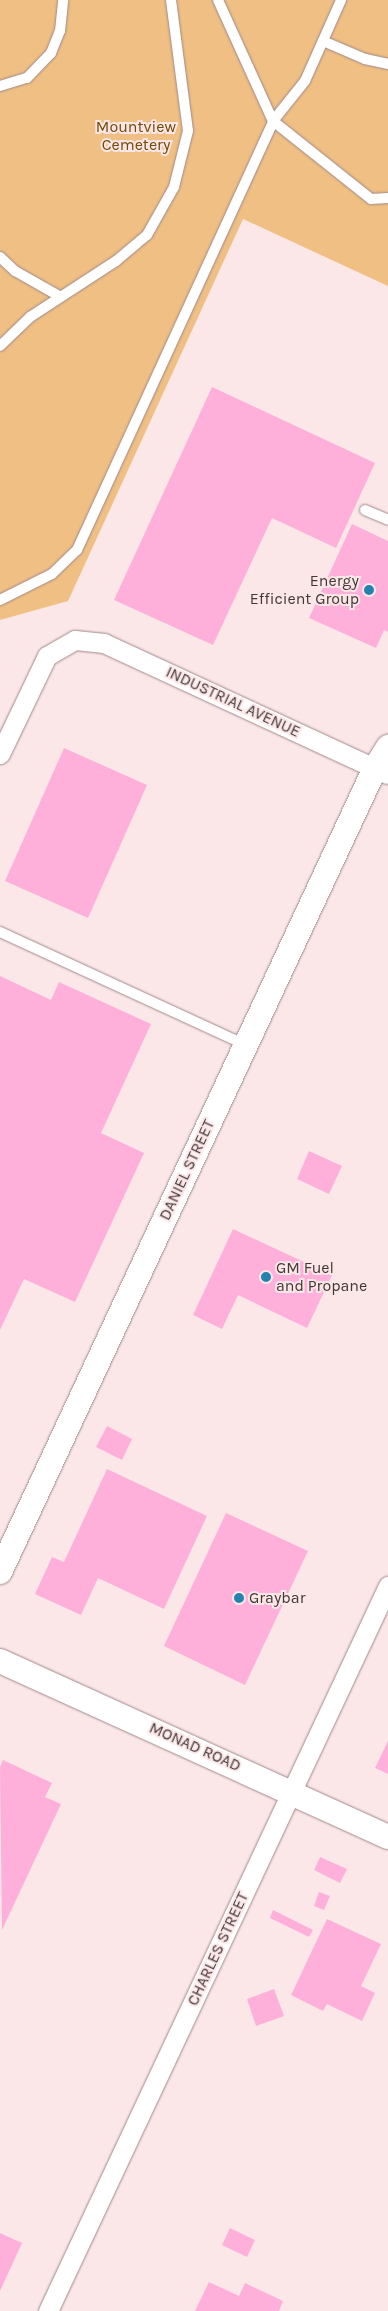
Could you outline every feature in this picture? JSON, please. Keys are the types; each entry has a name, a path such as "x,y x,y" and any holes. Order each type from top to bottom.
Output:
{"street":[{"name":"INDUSTRIAL AVENUE","path":"0,754 47,656 75,640 104,643 381,771"},
{"name":"DANIEL STREET","path":"0,1572 246,1045 381,771 388,747"},
{"name":"CHARLES STREET","path":"48,2311 388,1586"},
{"name":"MONAD ROAD","path":"0,1660 292,1791 388,1837"}],"lane":[{"path":"0,86 27,78 51,53 60,31 63,0"},
{"path":"0,346 30,317 59,296 116,261 147,235 174,187 188,131 171,0"},
{"path":"218,0 273,120 371,199 388,198"},
{"path":"0,600 52,574 76,550 273,120 305,81 341,0"},
{"path":"323,41 364,59 388,64"},
{"path":"0,256 21,275 59,296"},
{"path":"365,510 388,520"},
{"path":"0,932 246,1045"}],"green space":[{"name":"Mountview Cemetery","path":"0,0 388,0 388,286 243,219 68,601 0,620"}],"building":[{"path":"212,387 375,463 336,548 272,518 213,645 114,600"},
{"path":"352,524 388,541 388,632 384,630 376,648 309,618"},
{"path":"64,748 147,785 88,918 5,881"},
{"path":"0,976 51,1000 59,982 151,1024 101,1133 144,1153 75,1302 24,1279 0,1330"},
{"path":"309,1151 342,1166 329,1194 297,1179"},
{"path":"233,1229 332,1275 307,1328 238,1295 222,1329 193,1315"},
{"path":"107,1426 132,1439 122,1460 96,1447"},
{"path":"107,1469 207,1516 164,1609 98,1578 81,1615 35,1594 52,1557 64,1562"},
{"path":"226,1513 308,1551 245,1685 164,1646"},
{"path":"388,1741 388,1774 375,1768"},
{"path":"3,1760 52,1783 45,1797 61,1804 2,1930 0,1767"},
{"path":"320,1857 347,1869 340,1883 314,1870"},
{"path":"319,1892 330,1896 324,1910 314,1906"},
{"path":"273,1910 313,1930 309,1937 270,1918"},
{"path":"327,1919 381,1944 361,1986 375,1993 362,2021 327,2004 323,2011 291,1995"},
{"path":"274,1989 284,2016 256,2026 247,1999"},
{"path":"230,2228 255,2240 247,2257 222,2245"},
{"path":"0,2233 22,2243 0,2291"},
{"path":"209,2282 239,2296 245,2283 283,2301 279,2311 195,2311"}],"place":[{"name":"Energy Efficient Group","path":"369,590"},
{"name":"GM Fuel and Propane","path":"266,1277"},
{"name":"Graybar","path":"239,1598"}]}
